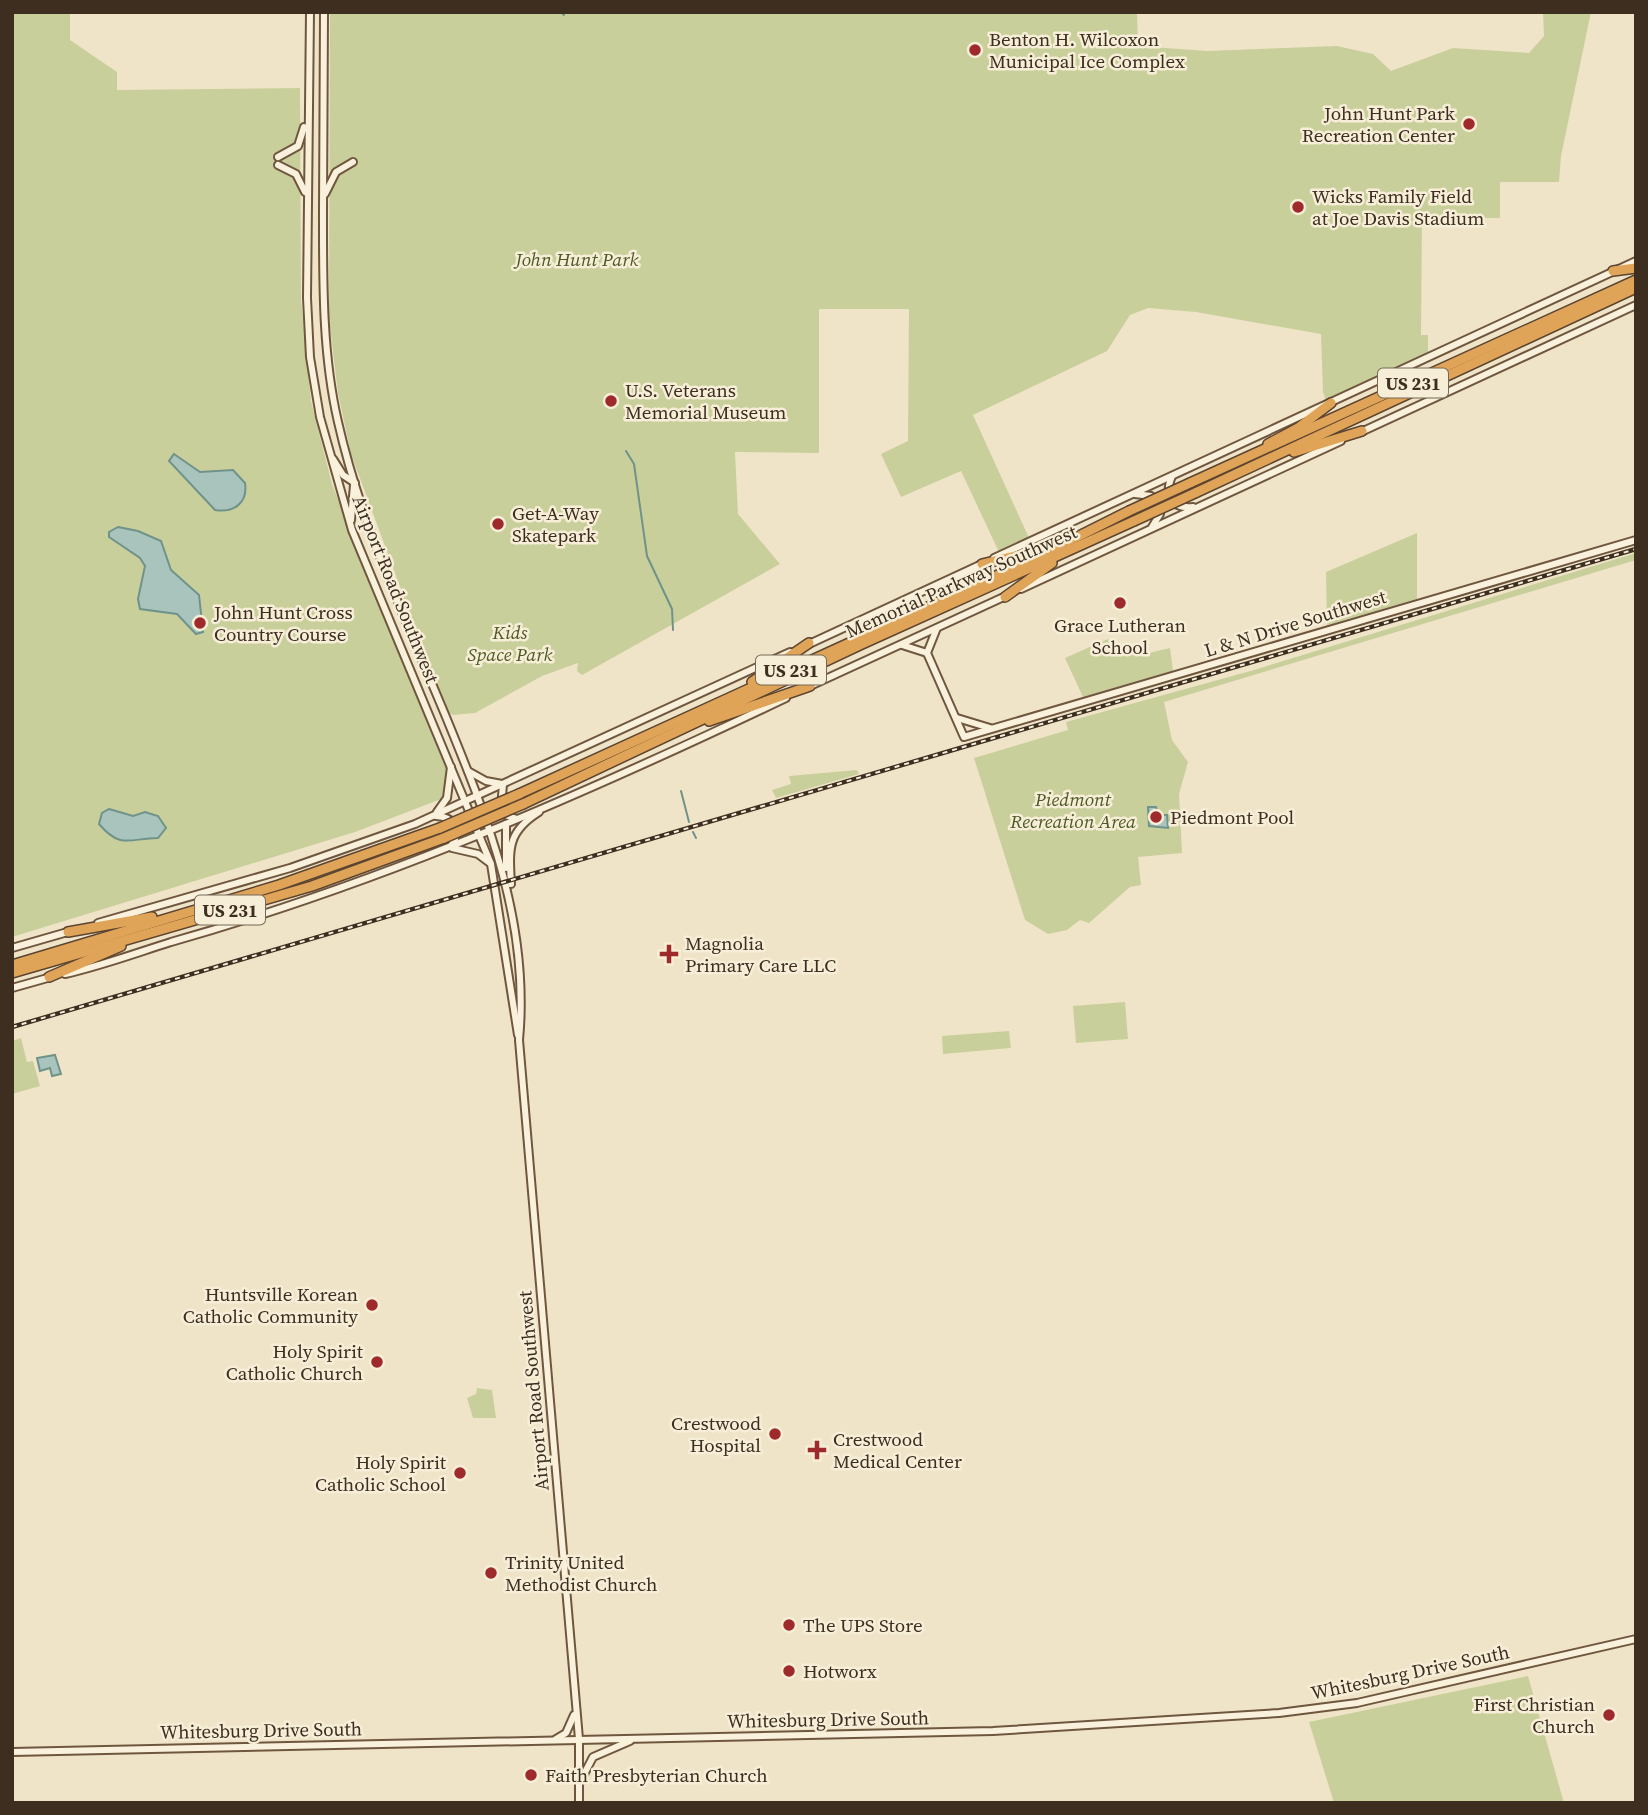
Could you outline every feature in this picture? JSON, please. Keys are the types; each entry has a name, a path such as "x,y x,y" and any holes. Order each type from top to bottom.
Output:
{"highway":[{"path":"1613,271 1636,268"},
{"name":"Memorial Parkway Southwest","path":"12,973 312,886 444,838 732,695 1636,280"},
{"name":"Memorial Parkway Southwest","path":"12,965 356,859 521,799 696,724 862,644 1070,551 1636,288"},
{"path":"1251,455 1298,428 1331,402"},
{"path":"1278,454 1362,431"},
{"path":"982,564 1062,543"},
{"path":"1005,597 1070,551"},
{"path":"732,695 809,643"},
{"path":"696,724 724,718 810,687"},
{"path":"68,932 192,909"},
{"path":"49,977 174,926"}],"main road":[{"name":"Airport Road Southwest","path":"310,12 307,115 310,357 328,451 352,530 451,761 481,835 496,884 513,1017 519,1040 579,1739 579,1803"},
{"name":"Airport Road Southwest","path":"324,12 323,203 327,356 338,422 355,484 478,797 507,881 513,906 521,1017 519,1040"},
{"path":"307,115 298,146 278,161 297,175 307,204"},
{"path":"323,203 330,180 353,162"},
{"path":"12,948 290,868 467,802 1636,261"},
{"path":"12,988 309,901 491,831 810,687 1636,305"},
{"path":"328,451 338,468 355,484 351,496 352,530"},
{"path":"1172,476 1167,488 1172,502 1182,508 1197,507"},
{"path":"1132,494 1146,494 1156,502 1160,514 1151,529"},
{"name":"L & N Drive Southwest","path":"957,718 964,737 1636,540"},
{"path":"937,628 927,653 957,718 992,729"},
{"path":"900,645 927,653"},
{"path":"433,816 447,798 451,761"},
{"path":"468,771 486,781 503,784"},
{"path":"503,784 501,808 505,815 517,819"},
{"path":"513,906 510,863 513,838 527,820 558,800"},
{"path":"433,816 447,817 455,825 457,836 450,848"},
{"path":"506,824 504,837 507,881"},
{"path":"450,848 478,854 491,864"},
{"name":"Whitesburg Drive South","path":"12,1752 993,1731 1279,1713 1378,1699 1636,1639"},
{"path":"555,1740 566,1733 576,1710"},
{"path":"579,1784 593,1757 639,1738"}],"green space":[{"name":"John Hunt Cross Country Course","path":"12,12 70,12 70,40 117,72 117,90 300,88 301,300 311,401 332,484 449,776 444,798 355,832 12,937"},
{"name":"John Hunt Park","path":"330,12 1137,12 1138,46 1207,51 1337,46 1373,54 1391,71 1453,48 1529,53 1544,36 1543,12 1591,12 1561,156 1559,182 1500,182 1500,218 1422,218 1421,335 1428,335 1428,357 1327,404 1323,392 1321,334 1196,312 1148,308 1130,315 1107,351 973,415 1029,538 999,552 961,471 901,497 881,454 908,441 909,309 819,309 819,453 735,452 738,514 780,564 582,675 577,671 578,663 542,676 475,713 453,715 447,712 440,695 351,454 338,393 329,319"},
{"path":"1417,533 1417,599 1327,625 1326,572"},
{"name":"Piedmont Recreation Area","path":"1636,553 1636,560 1164,702 1172,740 1188,762 1179,794 1182,853 1138,857 1141,885 1130,887 1089,923 1080,920 1067,930 1048,934 1025,920 974,758 1068,730 1066,722 1254,670"},
{"path":"1108,639 1129,654 1144,654 1170,648 1173,671 1083,697 1065,658"},
{"path":"857,770 859,774 776,798 772,790 791,784 789,776"},
{"path":"1125,1002 1128,1039 1076,1043 1073,1006"},
{"path":"1009,1031 1011,1048 943,1054 942,1036"},
{"path":"21,1038 27,1062 33,1061 40,1086 12,1094 12,1041"},
{"path":"477,1388 492,1390 496,1418 473,1418 467,1398 476,1394"},
{"path":"1528,1676 1564,1803 1334,1803 1309,1722"}],"water":[{"path":"174,454 200,472 233,470 245,483 242,501 228,510 215,510 169,461"},
{"path":"118,527 138,531 161,541 171,570 199,595 203,632 196,634 177,614 140,609 138,599 145,566 140,558 109,537 109,532"},
{"path":"1148,807 1156,807 1158,815 1167,815 1168,828 1149,826"},
{"path":"109,809 133,816 145,812 158,816 166,828 158,838 120,840 99,824 102,813"},
{"path":"55,1055 61,1074 52,1076 50,1068 40,1071 37,1058"}],"waterway":[{"path":"561,12 564,15"},
{"path":"626,451 634,464 647,556 672,609 673,630"},
{"path":"681,791 689,822"},
{"path":"693,832 696,838"}],"railway":[{"path":"12,1027 1636,549"}],"place":[{"name":"Benton H. Wilcoxon Municipal Ice Complex","path":"975,50"},
{"name":"John Hunt Park Recreation Center","path":"1469,124"},
{"name":"Wicks Family Field at Joe Davis Stadium","path":"1298,207"},
{"name":"U.S. Veterans Memorial Museum","path":"611,401"},
{"name":"Get-A-Way Skatepark","path":"498,524"},
{"name":"Grace Lutheran School","path":"1120,603"},
{"name":"John Hunt Cross Country Course","path":"200,623"},
{"name":"Piedmont Pool","path":"1156,817"},
{"name":"Magnolia Primary Care LLC","path":"669,954"},
{"name":"Huntsville Korean Catholic Community","path":"372,1305"},
{"name":"Holy Spirit Catholic Church","path":"377,1362"},
{"name":"Crestwood Hospital","path":"775,1434"},
{"name":"Crestwood Medical Center","path":"817,1450"},
{"name":"Holy Spirit Catholic School","path":"460,1473"},
{"name":"Trinity United Methodist Church","path":"491,1573"},
{"name":"The UPS Store","path":"789,1625"},
{"name":"Hotworx","path":"789,1671"},
{"name":"First Christian Church","path":"1609,1715"},
{"name":"Faith Presbyterian Church","path":"531,1775"}],"park label":[{"name":"Kids Space Park","path":"510,643"}]}
